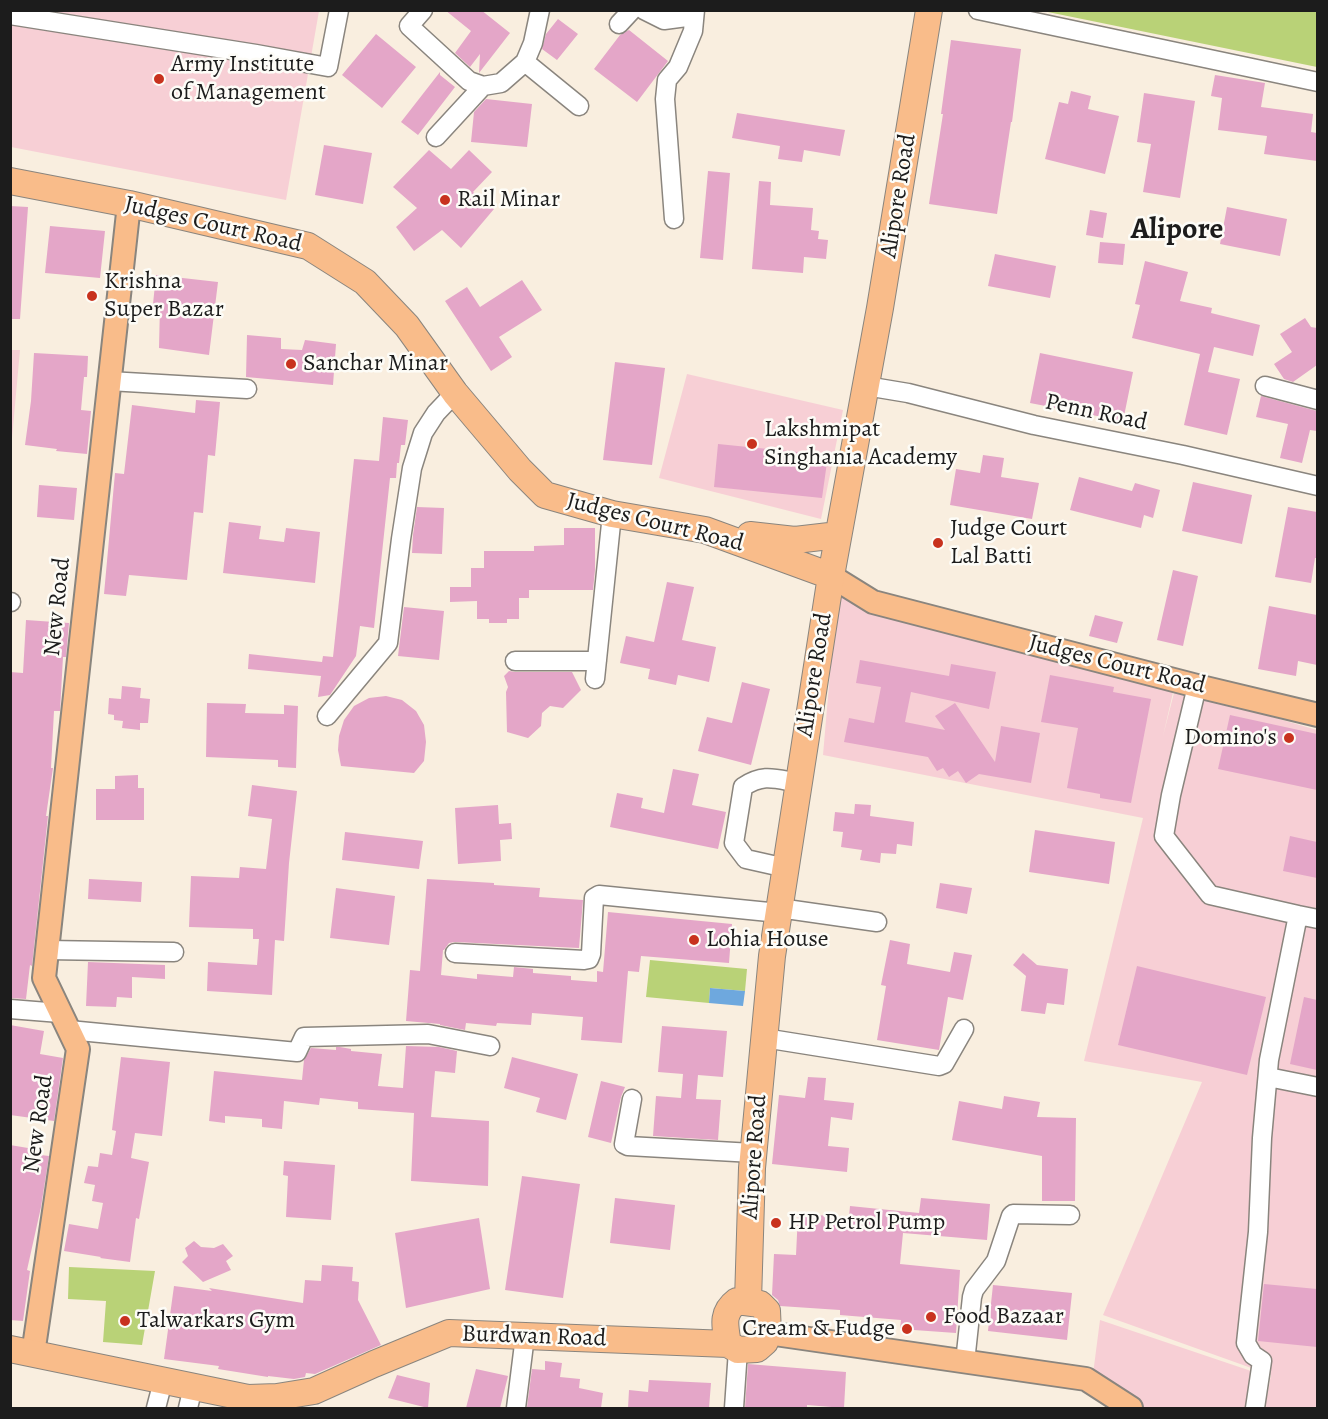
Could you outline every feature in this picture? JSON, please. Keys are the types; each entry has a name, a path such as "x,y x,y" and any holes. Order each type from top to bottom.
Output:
{"highway":[{"name":"Alipore Road","path":"748,1301 753,1154 772,956 831,576 884,285 929,10"},
{"name":"Judges Court Road","path":"10,181 129,204 308,246 364,282 407,326 455,393 520,470 545,495 612,514 705,530 831,576"},
{"path":"705,530 795,540 838,535"},
{"path":"737,1300 748,1301 760,1304 767,1311 768,1333 765,1342 757,1349 733,1347 725,1321 729,1307 737,1300"},
{"name":"Burdwan Road","path":"22,1352 162,1381 190,1398 248,1398 285,1402 449,1334 733,1347"}],"main road":[{"name":"New Road","path":"22,1352 78,1049 44,978 129,204"},
{"name":"Judges Court Road","path":"831,576 873,602 1317,715"},
{"path":"768,1333 1086,1379 1131,1408"}],"street":[{"path":"10,15 328,67 339,10"},
{"path":"423,10 409,26 469,81 483,86 501,83 525,62 533,44 540,10"},
{"path":"644,10 663,20 695,13 693,31 682,58 667,80 665,99 674,219"},
{"path":"978,10 1317,82"},
{"path":"525,62 579,106"},
{"path":"436,137 483,86"},
{"path":"110,381 247,389"},
{"name":"Penn Road","path":"866,386 908,393 1034,425 1183,455 1317,486"},
{"path":"1265,386 1317,400"},
{"path":"327,716 388,643 412,468 423,433 436,413 455,393"},
{"path":"515,661 596,670 612,514"},
{"path":"1197,686 1171,795 1164,836 1210,896 1317,919"},
{"path":"786,868 746,859 734,843 743,787 754,780 767,778 799,783"},
{"path":"455,953 584,960 589,958 594,898 599,895 877,922"},
{"path":"682,913 778,914"},
{"path":"1255,1408 1262,1361 1253,1355 1246,1343 1258,1232 1262,1138 1269,1060 1298,915"},
{"path":"47,950 174,952"},
{"path":"10,1009 64,1021 297,1052 304,1036 428,1034 490,1046"},
{"path":"764,1038 939,1066 944,1064 964,1029"},
{"path":"1268,1077 1317,1087"},
{"path":"632,1099 624,1144 628,1146 753,1154"},
{"path":"963,1361 974,1290 996,1261 1011,1216 1013,1214 1070,1215"},
{"path":"963,1361 973,1268"},
{"path":"516,1408 525,1336"},
{"path":"733,1347 734,1408"},
{"path":"156,1408 162,1381"}],"shaded area":[{"name":"Army Institute of Management","path":"10,11 319,11 286,200 11,147"},
{"path":"10,350 20,350 11,449"},
{"name":"Lakshmipat Singhania Academy","path":"687,374 843,410 821,519 659,478"},
{"path":"837,592 1174,688 1163,736 1175,689 1317,730 1317,1408 1265,1408 1271,1375 1103,1315 1202,1082 1084,1061 1143,818 823,755"},
{"path":"1100,1320 1257,1373 1252,1408 1145,1408 1093,1374"}],"green space":[{"path":"1043,11 1317,11 1317,67"},
{"path":"650,960 747,969 745,991 710,988 709,1003 646,997"},
{"name":"Talwarkars Gym","path":"69,1267 155,1271 142,1345 103,1342 106,1301 68,1299"}],"water":[{"path":"710,988 745,991 743,1006 709,1003"}],"building":[{"path":"445,10 481,10 510,33 479,73 480,54 470,67 455,53 471,31"},
{"path":"558,19 578,34 557,60 542,49 546,34"},
{"path":"629,30 668,61 637,102 594,69 620,35"},
{"path":"376,34 416,67 382,108 342,75"},
{"path":"951,40 1021,49 997,214 929,204 943,114 941,114"},
{"path":"440,72 440,75 455,87 418,135 401,122"},
{"path":"1215,75 1265,83 1261,107 1313,114 1311,132 1317,133 1317,161 1264,154 1267,136 1218,130 1222,98 1211,96"},
{"path":"1071,91 1091,96 1088,109 1119,116 1105,174 1045,159 1059,102 1068,104"},
{"path":"1144,93 1195,101 1180,198 1143,192 1151,144 1137,142"},
{"path":"486,99 532,104 527,147 471,142 474,112"},
{"path":"737,113 845,130 840,156 804,150 802,162 778,159 780,146 732,138"},
{"path":"324,145 372,153 363,204 315,195"},
{"name":"Rail Minar","path":"429,150 451,169 469,150 492,172 473,192 494,209 461,248 442,230 414,251 396,227 417,208 393,187"},
{"path":"708,171 730,173 723,260 700,258"},
{"path":"759,181 771,182 770,205 813,208 811,230 819,231 818,239 828,240 826,259 804,257 803,273 752,269"},
{"path":"10,206 28,207 20,319 10,319"},
{"path":"1227,207 1287,219 1280,256 1220,244"},
{"path":"1090,210 1107,213 1103,238 1086,235"},
{"path":"50,226 105,231 100,278 45,273"},
{"path":"1100,242 1125,244 1123,265 1098,263"},
{"path":"995,254 1056,266 1050,298 988,286"},
{"path":"1145,261 1188,272 1180,301 1212,308 1211,313 1260,325 1253,356 1214,347 1208,372 1240,379 1227,435 1184,425 1200,354 1132,338 1140,305 1135,304"},
{"path":"156,275 218,282 209,355 159,348 160,305 153,304"},
{"path":"522,280 542,310 499,337 512,357 491,371 445,301 467,287 480,307"},
{"path":"1305,318 1311,327 1317,328 1317,365 1293,382 1284,379 1274,364 1292,352 1280,334"},
{"name":"Sanchar Minar","path":"247,335 281,338 281,349 302,350 305,340 336,344 333,385 246,377"},
{"path":"34,353 88,356 81,410 91,411 87,454 25,445"},
{"path":"1040,353 1133,372 1123,421 1030,403"},
{"path":"615,362 665,368 652,465 603,460"},
{"path":"1261,396 1317,411 1317,431 1310,430 1302,463 1280,458 1288,424 1256,417"},
{"path":"196,400 220,402 215,456 208,455 203,513 194,512 187,580 129,575 126,596 104,594 115,473 124,474 132,405 195,413"},
{"path":"383,417 408,420 405,445 401,445 396,478 390,478 374,628 360,626 356,656 330,695 318,697 321,676 248,669 249,654 322,662 323,656 333,657 354,459 379,461"},
{"path":"718,444 828,455 822,498 714,487"},
{"path":"983,455 1004,458 1001,477 1039,483 1032,519 950,505 956,469 980,473"},
{"path":"1079,477 1132,491 1135,483 1160,490 1153,518 1144,515 1141,528 1070,510"},
{"path":"1193,482 1252,495 1242,544 1182,531"},
{"path":"39,485 77,488 74,520 37,517"},
{"path":"417,507 444,508 442,554 412,553"},
{"path":"1288,507 1317,512 1317,558 1315,558 1311,583 1275,577"},
{"path":"229,522 261,526 259,539 284,542 286,528 320,532 315,583 223,573"},
{"path":"564,528 595,528 593,590 529,590 529,598 519,598 519,619 507,619 507,623 489,623 489,619 477,619 477,601 450,602 450,587 471,587 471,568 484,568 484,551 534,551 534,546 564,545"},
{"path":"1173,570 1198,576 1183,646 1157,640"},
{"path":"667,582 694,587 682,640 716,647 709,682 678,675 676,685 648,679 650,669 620,663 626,636 654,642"},
{"path":"1269,606 1317,615 1317,665 1298,661 1296,676 1258,669"},
{"path":"404,607 444,611 439,660 398,656"},
{"path":"1095,615 1123,622 1117,643 1089,636"},
{"path":"26,620 69,623 66,657 63,657 60,711 54,711 51,768 53,768 46,816 48,816 32,966 30,965 26,999 10,998 10,672 23,673"},
{"path":"860,660 949,676 951,664 996,672 989,709 911,692 905,722 945,730 935,716 955,703 995,762 1001,726 1040,733 1031,783 979,774 966,783 958,771 949,777 943,768 937,771 928,757 844,742 849,718 874,723 881,687 856,683"},
{"path":"509,671 572,672 581,690 563,708 550,706 542,713 541,726 528,738 507,732 506,692 508,687 504,676"},
{"path":"1050,675 1114,687 1113,692 1151,699 1131,803 1100,798 1100,794 1067,788 1078,728 1041,722"},
{"path":"742,682 770,689 751,765 698,751 707,717 732,723"},
{"path":"122,686 141,688 140,698 150,699 148,723 140,723 140,730 122,728 123,721 114,720 114,715 108,714 109,698 121,699"},
{"path":"386,696 402,700 416,711 424,725 426,742 424,761 414,773 341,766 338,750 344,720 354,706 369,698"},
{"path":"207,703 246,704 245,713 284,714 284,705 298,706 296,768 278,767 278,760 206,757"},
{"path":"1230,715 1317,734 1317,790 1218,769"},
{"path":"673,769 699,774 692,805 726,812 718,849 610,827 617,793 643,798 641,808 664,813"},
{"path":"138,775 138,788 144,788 144,820 96,820 96,789 115,789 115,776"},
{"path":"252,785 297,791 284,941 275,940 272,995 207,991 208,962 257,965 259,939 253,939 253,929 189,927 191,876 239,878 240,867 266,869 272,819 248,816"},
{"path":"855,804 871,805 870,816 914,822 912,846 897,844 896,854 881,853 880,863 860,860 862,850 841,847 843,832 833,831 835,812 854,814"},
{"path":"498,805 499,824 511,823 512,839 500,840 501,861 458,864 455,808"},
{"path":"1035,830 1115,842 1109,884 1029,872"},
{"path":"345,832 423,841 419,869 342,860"},
{"path":"1290,836 1317,842 1317,878 1283,871"},
{"path":"89,879 142,882 141,902 88,899"},
{"path":"427,879 540,888 539,897 583,900 579,948 449,943 443,950 441,975 477,979 477,974 513,977 514,967 533,969 533,973 571,976 571,980 597,982 597,971 603,972 608,912 732,924 729,963 641,956 639,972 628,971 622,1043 581,1040 583,1017 532,1013 531,1025 497,1023 496,1026 466,1023 465,1030 440,1024 406,1021 410,970 420,971"},
{"path":"940,883 972,888 967,914 936,908"},
{"path":"336,888 395,896 389,945 330,938"},
{"path":"890,940 910,944 907,964 950,972 954,952 972,955 963,1000 948,997 939,1050 877,1040 886,986 881,985"},
{"path":"1023,953 1037,965 1068,969 1064,1005 1047,1003 1045,1014 1021,1011 1026,976 1013,965"},
{"path":"88,962 165,965 165,979 132,977 132,998 117,997 116,1007 86,1006"},
{"path":"1137,966 1266,997 1247,1075 1118,1045"},
{"path":"1304,997 1317,1000 1317,1070 1290,1064"},
{"path":"10,1025 44,1031 40,1054 63,1058 54,1121 10,1115"},
{"path":"662,1026 727,1031 723,1077 698,1075 696,1099 721,1100 718,1140 653,1136 656,1096 681,1098 683,1074 658,1072"},
{"path":"406,1046 439,1047 457,1051 455,1073 435,1071 431,1117 489,1121 488,1186 411,1181 414,1113 358,1109 358,1102 320,1098 319,1105 284,1101 282,1129 262,1127 262,1119 225,1116 225,1123 209,1121 214,1071 302,1080 304,1060 311,1048 336,1050 336,1047 340,1047 351,1049 351,1051 382,1054 378,1086 403,1088"},
{"path":"121,1057 170,1062 162,1136 135,1133 131,1158 149,1162 139,1219 136,1218 130,1262 64,1251 69,1224 98,1229 103,1203 92,1201 95,1185 84,1183 88,1166 98,1167 100,1153 112,1155 116,1131 112,1130"},
{"path":"512,1057 578,1074 566,1120 536,1112 540,1098 504,1088"},
{"path":"808,1077 826,1078 824,1100 854,1103 852,1120 831,1117 828,1146 849,1148 847,1172 772,1164 779,1095 805,1098"},
{"path":"601,1081 625,1087 611,1143 588,1137"},
{"path":"1004,1096 1040,1102 1037,1117 1076,1118 1075,1201 1042,1201 1042,1156 952,1140 959,1101 1002,1109"},
{"path":"10,1145 34,1149 33,1154 49,1156 41,1207 27,1270 30,1271 23,1321 10,1320"},
{"path":"284,1161 335,1165 331,1220 286,1217 288,1176 283,1175"},
{"path":"522,1176 580,1184 563,1298 505,1290"},
{"path":"615,1198 675,1205 670,1250 610,1243"},
{"path":"921,1198 990,1204 987,1240 903,1233 900,1264 960,1270 956,1333 900,1329 901,1320 840,1315 840,1310 780,1306 778,1300 772,1295 774,1254 796,1255 798,1214 849,1217 850,1206 919,1213"},
{"path":"479,1218 490,1289 406,1308 395,1233"},
{"path":"194,1241 201,1247 214,1248 223,1244 233,1256 226,1261 231,1270 203,1282 182,1262 188,1256 185,1248"},
{"path":"322,1265 353,1267 352,1281 359,1282 358,1300 381,1345 315,1374 306,1373 305,1377 294,1379 268,1377 218,1369 219,1366 164,1359 174,1286 212,1291 209,1288 303,1303 305,1280 321,1281"},
{"path":"1264,1284 1317,1289 1317,1347 1258,1341"},
{"path":"993,1285 1072,1293 1067,1340 988,1331"},
{"path":"545,1361 562,1363 560,1377 580,1379 579,1388 603,1393 601,1408 527,1407 532,1369 545,1370"},
{"path":"748,1364 846,1372 844,1408 807,1405 807,1408 745,1408"},
{"path":"476,1369 508,1376 500,1408 466,1408"},
{"path":"397,1375 430,1383 428,1408 388,1398"},
{"path":"649,1380 711,1383 709,1408 628,1408 629,1390 648,1392"}],"place":[{"name":"Army Institute of Management","path":"159,79"},
{"name":"Rail Minar","path":"445,200"},
{"name":"Krishna Super Bazar","path":"92,296"},
{"name":"Sanchar Minar","path":"291,364"},
{"name":"Lakshmipat Singhania Academy","path":"752,444"},
{"name":"Judge Court Lal Batti","path":"938,543"},
{"name":"Domino's","path":"1289,738"},
{"name":"Lohia House","path":"694,940"},
{"name":"HP Petrol Pump","path":"776,1223"},
{"name":"Food Bazaar","path":"931,1317"},
{"name":"Talwarkars Gym","path":"125,1321"},
{"name":"Cream & Fudge","path":"907,1329"}],"district":[{"name":"Alipore","path":"1177,231"}]}
